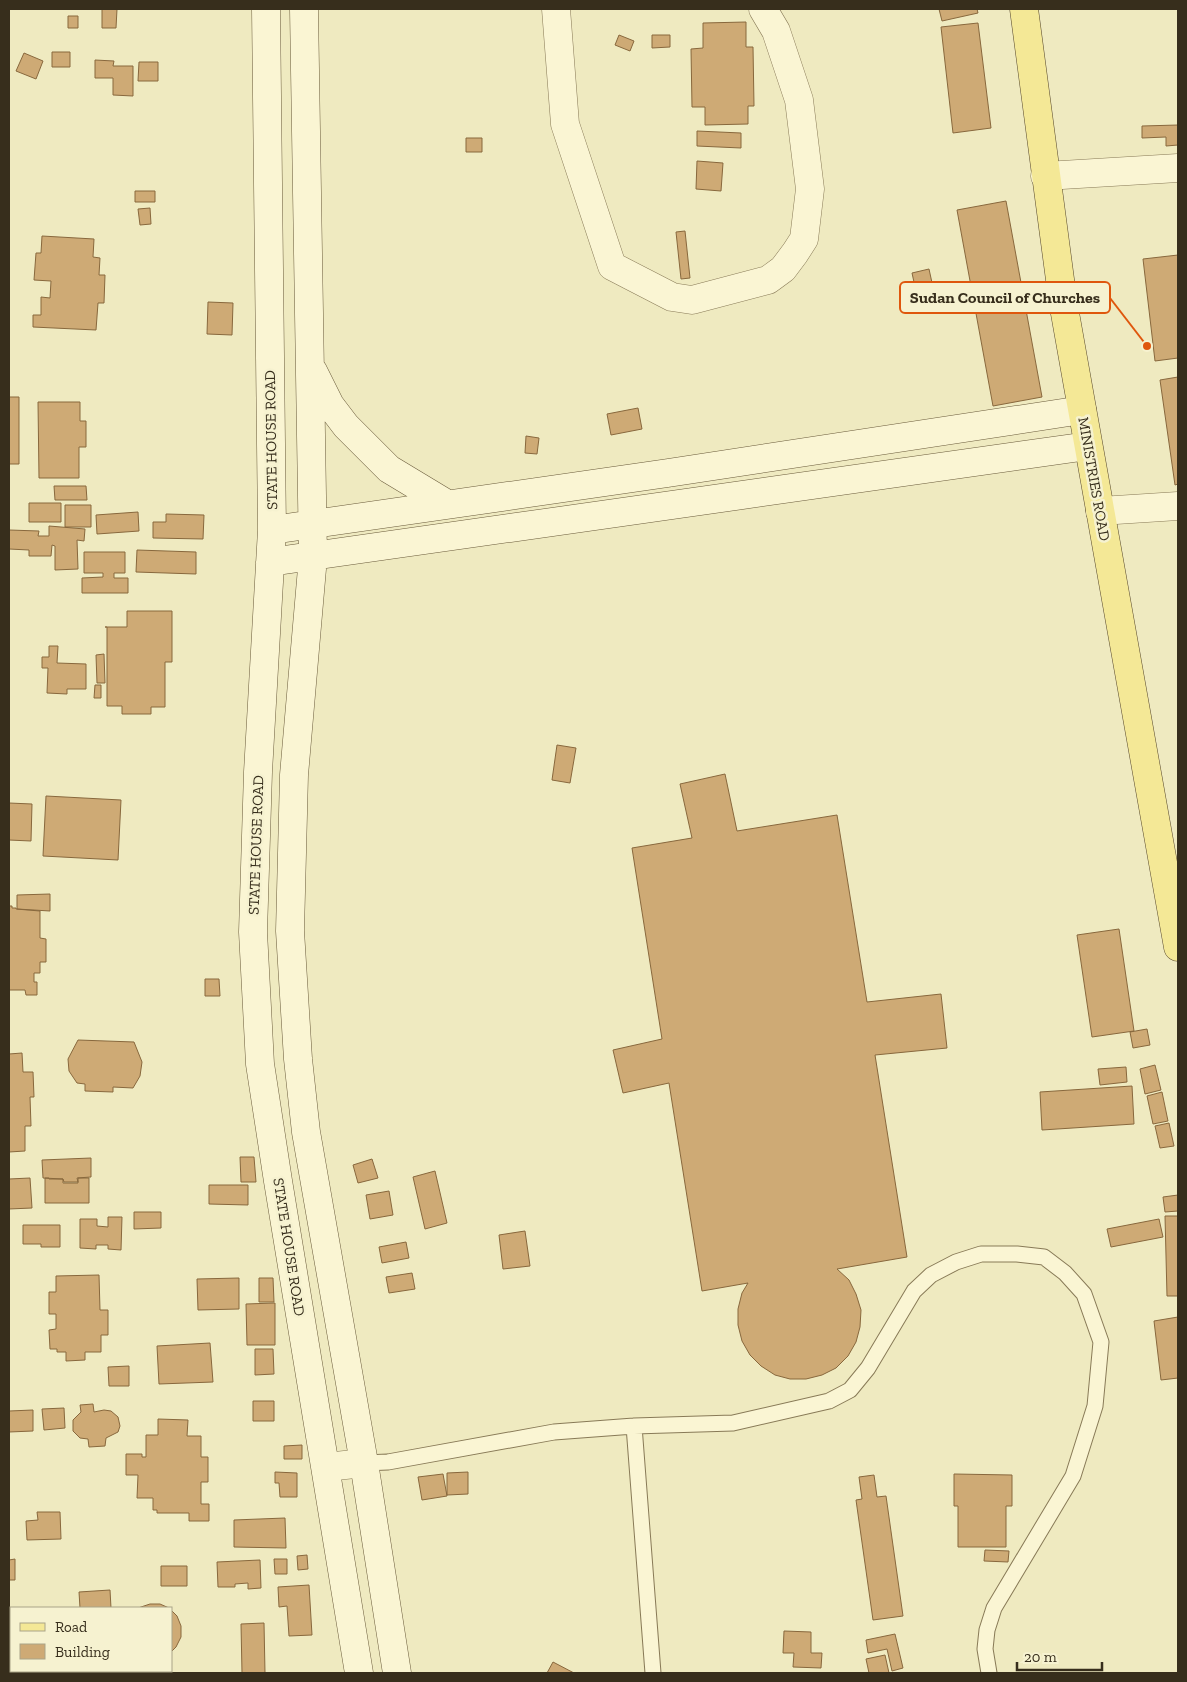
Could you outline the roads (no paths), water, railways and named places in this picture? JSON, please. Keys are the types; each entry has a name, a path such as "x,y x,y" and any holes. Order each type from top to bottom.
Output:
{"main road":[{"name":"STATE HOUSE ROAD","path":"266,9 272,530 258,772 253,932 260,1064 359,1673"},
{"path":"304,9 313,557 294,775 290,931 298,1059 314,1174 364,1463 396,1673"},
{"path":"556,9 565,124 612,266 672,297 692,300 768,280 783,269 804,239 810,189 799,100 776,31 763,9"},
{"name":"MINISTRIES ROAD","path":"1024,9 1063,302 1178,947"},
{"path":"1045,176 1178,168"},
{"path":"311,367 330,404 346,426 389,469 447,504"},
{"path":"272,530 668,473 1082,410"},
{"path":"270,562 1088,446"},
{"path":"841,447 844,482"},
{"path":"1100,511 1178,506"},
{"path":"258,772 294,775"},
{"path":"278,1181 314,1174"},
{"path":"326,1467 364,1463"}],"lane":[{"path":"364,1463 388,1462 554,1432 634,1426 733,1423 829,1401 850,1390 868,1368 914,1291 932,1275 956,1262 981,1254 1016,1254 1044,1257 1065,1273 1084,1294 1101,1342 1095,1406 1073,1476 994,1608 987,1630 985,1649 989,1673"},
{"path":"634,1426 654,1673"}],"place":[{"name":"Sudan Council of Churches","path":"1147,346"}]}
